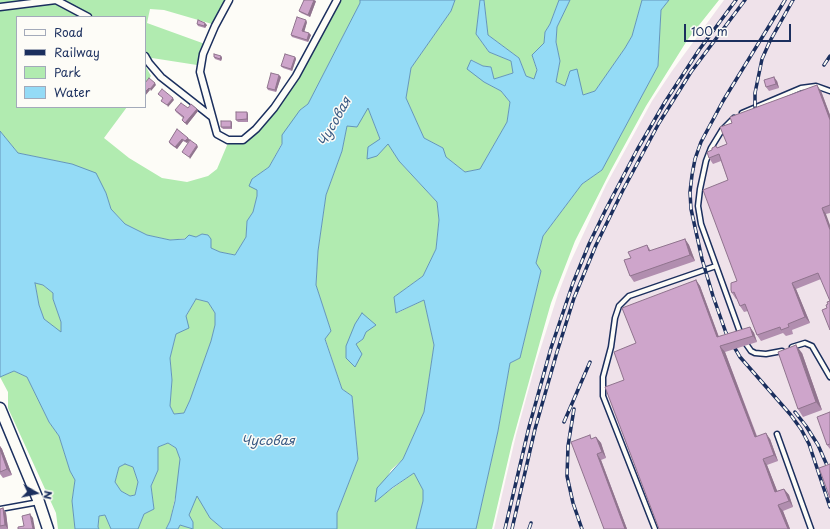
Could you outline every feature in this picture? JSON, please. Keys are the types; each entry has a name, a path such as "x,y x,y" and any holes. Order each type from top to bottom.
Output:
{"street":[{"path":"0,7 56,0 86,16"},
{"path":"229,0 215,26 203,54 200,72 217,134 228,140 242,140 256,129 274,108 296,76 337,0"},
{"path":"146,58 162,77 212,116"},
{"path":"0,408 39,502 48,529"}],"lane":[{"path":"784,350 766,354 755,352 748,348 737,325 701,224 698,206 700,189 706,161 716,139 722,130 737,116 801,88 816,86 830,91"},
{"path":"655,529 603,396 604,377 611,347 615,318 619,306 629,296 716,266"},
{"path":"790,348 805,343 812,346 830,378"},
{"path":"777,434 811,529"},
{"path":"0,508 39,502"}],"shaded area":[{"path":"724,0 830,0 830,529 494,529 516,435 535,366 558,294 570,263 606,185 652,101"}],"green space":[{"path":"0,0 226,0 212,24 164,10 150,9 147,23 205,44 199,55 197,65 152,58 146,64 146,16 16,16 16,108 126,108 104,138 129,158 162,178 187,182 208,176 217,169 228,143 242,143 256,132 268,119 339,0 360,0 360,3 308,104 300,110 269,167 252,179 257,190 257,196 253,212 247,221 246,237 235,255 220,252 211,248 208,235 202,234 196,237 170,240 147,235 125,224 111,209 106,193 72,164 18,153 0,131"},
{"path":"455,0 480,0 476,34 489,52 511,61 513,73 494,79 491,67 483,66 472,60 484,82 501,91 510,102 507,122 480,169 465,172 446,157 443,148 424,138 406,98 411,68 451,11"},
{"path":"484,0 559,0 550,24 545,32 544,44 532,55 537,71 534,79 526,76 519,58 488,35"},
{"path":"570,0 642,0 632,36 625,48 595,91 583,95 570,71 565,86 556,82 560,61 556,42 557,27"},
{"path":"669,0 719,0 688,39 646,106 575,241 551,303 512,443 492,529 476,529 498,431 510,363 520,358 541,271 536,263 543,236 582,184 602,170 658,66 661,10"},
{"path":"146,67 151,76 146,83"},
{"path":"368,108 380,139 377,156 388,143 399,161 437,202 439,220 436,249 423,276 394,297 397,313 424,300 434,345 424,412 403,459 391,470 375,501 414,473 423,490 423,501 416,529 337,529 337,513 358,459 352,396 342,389 325,338 331,331 316,285 318,251 326,195 342,151 347,125","holes":["368,317 366,332 363,339 356,344"]},
{"path":"35,282 43,285 53,293 53,299 61,322 61,333 44,319 39,305"},
{"path":"196,299 208,302 215,313 215,325 211,341 190,400 184,413 174,414 170,406 172,380 170,358 176,334"},
{"path":"14,371 27,377 49,422 59,436 70,471 75,480 72,501 75,529 58,529 56,513 8,408 8,392 0,377"},
{"path":"168,443 176,448 180,459 178,484 170,521 166,529 138,529 144,514 154,509 151,486 158,470 158,447"},
{"path":"125,464 133,467 138,482 135,495 130,496 121,491 115,482 119,467"},
{"path":"197,495 210,518 223,529 193,529 193,522 189,515"},
{"path":"105,515 111,529 99,529 99,516"},
{"path":"180,525 193,529 178,529"}],"water":[{"name":"Чусовая","path":"360,0 455,0 451,11 411,68 406,98 424,138 443,148 446,157 465,172 480,169 507,122 510,102 501,91 484,82 467,69 471,60 483,66 491,67 494,79 513,73 511,61 489,52 476,34 480,0 484,0 488,35 519,58 526,76 534,79 537,70 532,55 544,43 545,32 550,24 559,0 570,0 557,27 556,42 560,61 556,82 565,86 570,71 577,69 583,95 595,91 625,48 632,36 642,0 669,0 661,10 658,66 602,170 582,184 543,236 536,263 541,271 520,358 510,363 498,431 476,529 416,529 423,501 423,490 414,473 375,502 377,488 403,459 424,412 434,345 424,300 396,313 394,297 423,276 436,249 439,220 437,202 399,161 388,144 377,156 367,159 368,147 380,139 368,108 357,127 347,126 342,151 326,195 318,251 316,285 331,331 325,339 342,389 352,396 358,459 337,513 337,529 223,529 210,518 197,496 189,515 193,522 193,529 180,525 178,529 166,529 170,521 175,501 180,459 176,448 168,443 158,447 158,470 151,486 154,509 144,514 138,529 111,529 105,515 99,516 99,529 75,529 72,501 75,480 70,471 59,436 49,422 27,377 14,371 0,377 0,131 18,153 72,164 96,173 106,193 111,209 125,224 147,235 170,240 185,239 189,235 196,237 202,234 208,235 211,239 211,248 220,252 235,255 246,237 247,221 253,212 257,196 257,190 249,186 252,179 269,167 282,144 282,135 300,110 308,104 360,3","holes":["35,283 43,285 53,293 53,299 61,322 61,332 44,319 39,305","196,299 208,302 215,313 215,325 211,341 190,400 184,413 174,414 170,406 172,380 170,358 176,334 189,328 186,316","125,464 133,467 138,482 135,495 130,496 121,491 115,482 119,467"]},
{"path":"362,313 376,325 366,332 363,339 356,344 362,354 355,367 346,358 346,346 355,324"}],"building":[{"path":"304,0 314,0 308,15 299,11"},
{"path":"297,17 306,20 302,31 309,33 307,40 291,35"},
{"path":"198,20 205,23 204,26 197,24"},
{"path":"214,54 221,56 220,59 214,57"},
{"path":"285,54 295,57 291,69 281,66"},
{"path":"271,73 279,75 275,90 267,88"},
{"path":"774,77 776,84 766,87 764,80"},
{"path":"149,78 155,83 146,91 146,82"},
{"path":"817,85 830,120 830,205 822,208 830,230 830,301 818,273 792,283 805,317 788,324 789,327 781,330 780,327 757,335 745,304 740,306 734,292 732,293 731,283 737,281 703,190 728,180 719,154 709,158 707,152 716,146 717,148 727,144 720,127 732,123 730,117"},
{"path":"162,89 173,98 167,105 161,101 163,98 158,94"},
{"path":"181,103 188,108 191,104 197,109 185,123 182,120 184,117 175,110"},
{"path":"236,112 247,112 247,119 236,120"},
{"path":"221,121 231,121 231,127 221,127"},
{"path":"177,129 188,138 185,141 182,139 175,147 169,142"},
{"path":"190,140 197,145 189,157 182,152"},
{"path":"685,239 690,255 630,276 624,260 631,258 628,252 647,245 649,251"},
{"path":"696,280 717,337 750,327 753,336 720,346 755,437 766,433 774,455 763,459 775,492 784,489 789,501 778,505 788,529 659,529 605,387 624,380 614,352 636,343 622,308"},
{"path":"830,301 830,330 822,310 827,308 827,302"},
{"path":"796,345 816,402 798,409 778,352"},
{"path":"830,412 830,444 827,445 817,417"},
{"path":"590,435 591,439 596,437 602,452 597,454 625,529 604,529 571,442"},
{"path":"0,449 7,469 0,472"},
{"path":"830,464 830,498 819,468"},
{"path":"3,508 5,525 0,526 0,509"},
{"path":"30,514 33,529 18,529 18,527 24,526 22,516"}],"railway":[{"path":"505,529 529,427 551,348 573,283 589,244 637,150 665,102 699,50 736,0"},
{"path":"512,529 535,429 557,352 574,298 596,245 623,190 659,123 691,72 745,0"},
{"path":"785,0 723,101 701,142 695,159 692,175 690,192 691,209 702,259 726,333 740,357 790,414 801,429 809,444 830,507"},
{"path":"758,118 755,107 755,93 762,59 770,41 793,0"},
{"path":"824,65 830,56"},
{"path":"564,422 590,362"},
{"path":"574,409 568,446 567,476 573,503 582,529"},
{"path":"795,412 818,445 830,472"},
{"path":"529,529 531,523"}]}
